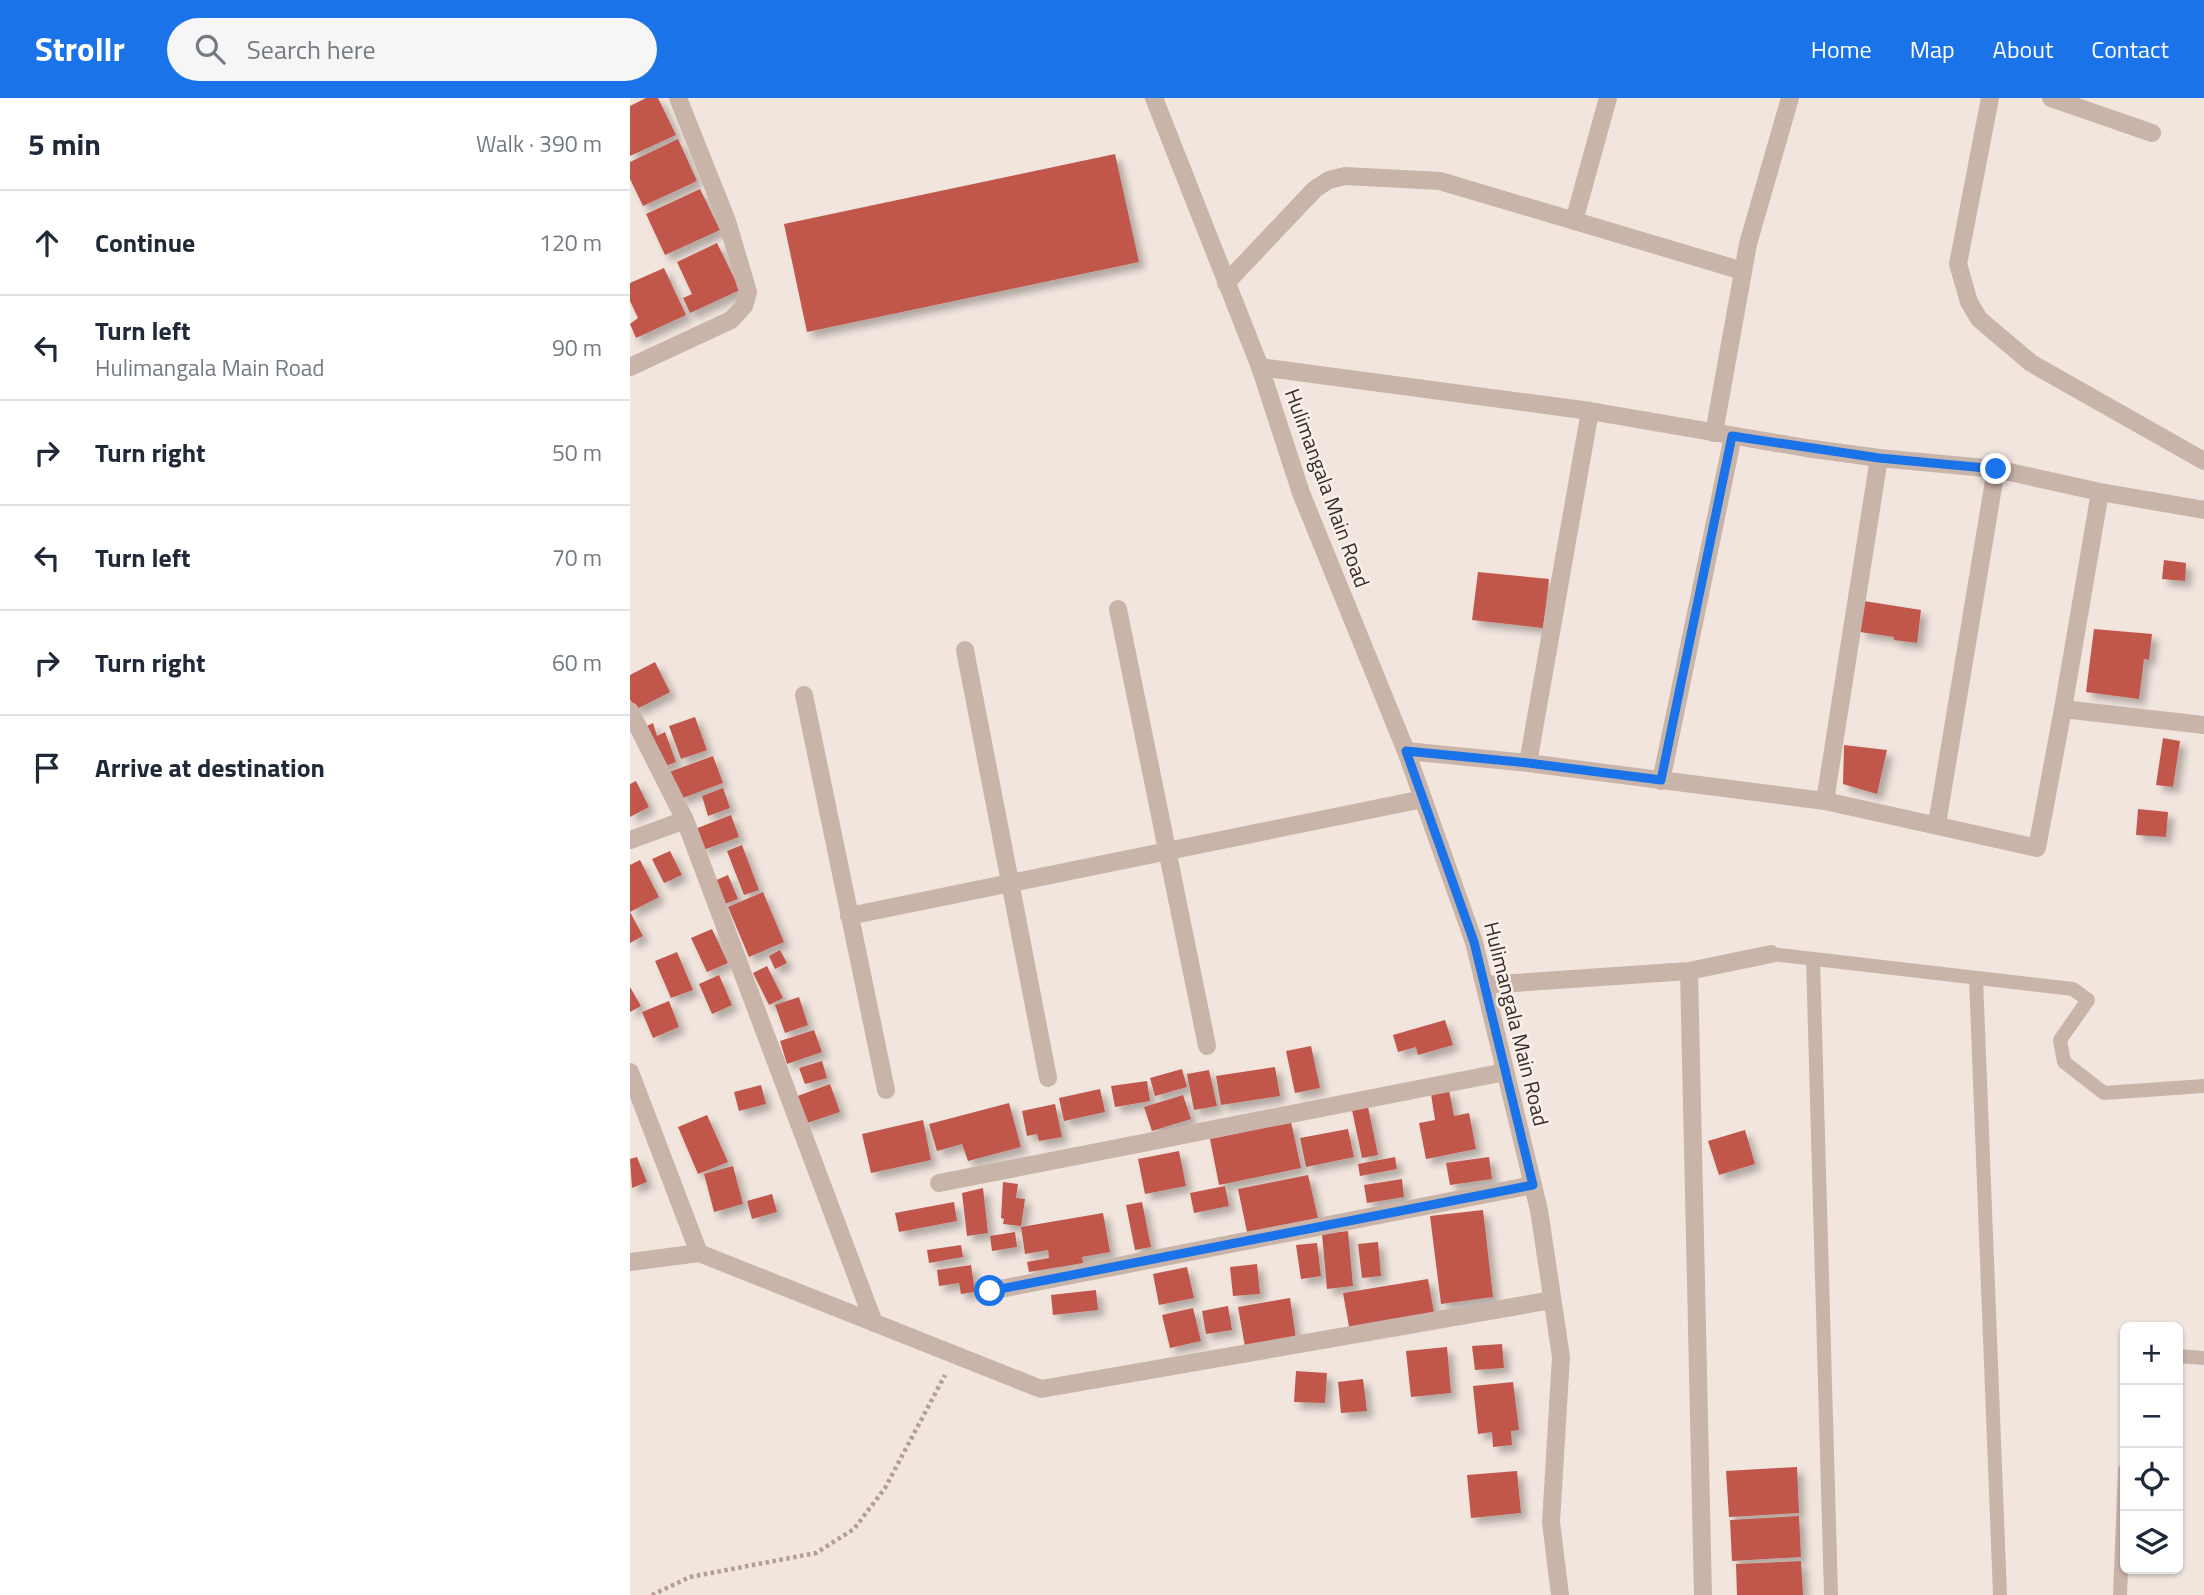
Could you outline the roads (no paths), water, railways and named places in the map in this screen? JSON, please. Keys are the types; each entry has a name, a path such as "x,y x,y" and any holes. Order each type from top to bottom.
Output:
{"street":[{"path":"630,367 731,320 744,306 748,292 727,220 678,98"},
{"name":"Hulimangala Main Road","path":"1154,98 1260,368 1301,493 1406,751 1474,942 1533,1185 1561,1357 1551,1522 1560,1595"},
{"path":"1574,221 1608,98"},
{"path":"1714,433 1748,244 1790,98"},
{"path":"1990,98 1958,264 1969,302 1979,319 2031,363 2204,461"},
{"path":"2051,98 2152,133"},
{"path":"1226,283 1315,189 1329,180 1345,176 1440,181 1743,271"},
{"path":"1260,368 1590,411 1879,458 1996,469 2100,492 2204,510"},
{"path":"1528,763 1590,411"},
{"path":"1661,780 1732,436"},
{"path":"1825,801 1879,458"},
{"path":"1937,824 1996,469"},
{"path":"1406,751 1528,763 1825,801 2037,848 2100,492"},
{"path":"1118,609 1207,1046"},
{"path":"965,650 1048,1078"},
{"path":"804,695 886,1090"},
{"path":"2063,709 2204,725"},
{"path":"630,711 685,820 874,1322"},
{"path":"849,916 1423,799"},
{"path":"630,840 685,820"},
{"path":"1485,985 1689,971 1771,954"},
{"path":"1689,971 1703,1595"},
{"path":"630,1072 699,1253"},
{"path":"939,1183 1505,1072"},
{"path":"990,1291 1533,1185"},
{"path":"630,1262 699,1253 1041,1389 1552,1300"}],"lane":[{"path":"1771,954 2073,989 2088,1000 2060,1040 2064,1062 2104,1093 2204,1086"},
{"path":"1813,959 1831,1595"},
{"path":"1976,978 2000,1595"},
{"path":"2183,1356 2204,1358"},
{"path":"2120,1595 2123,1511"}]}
